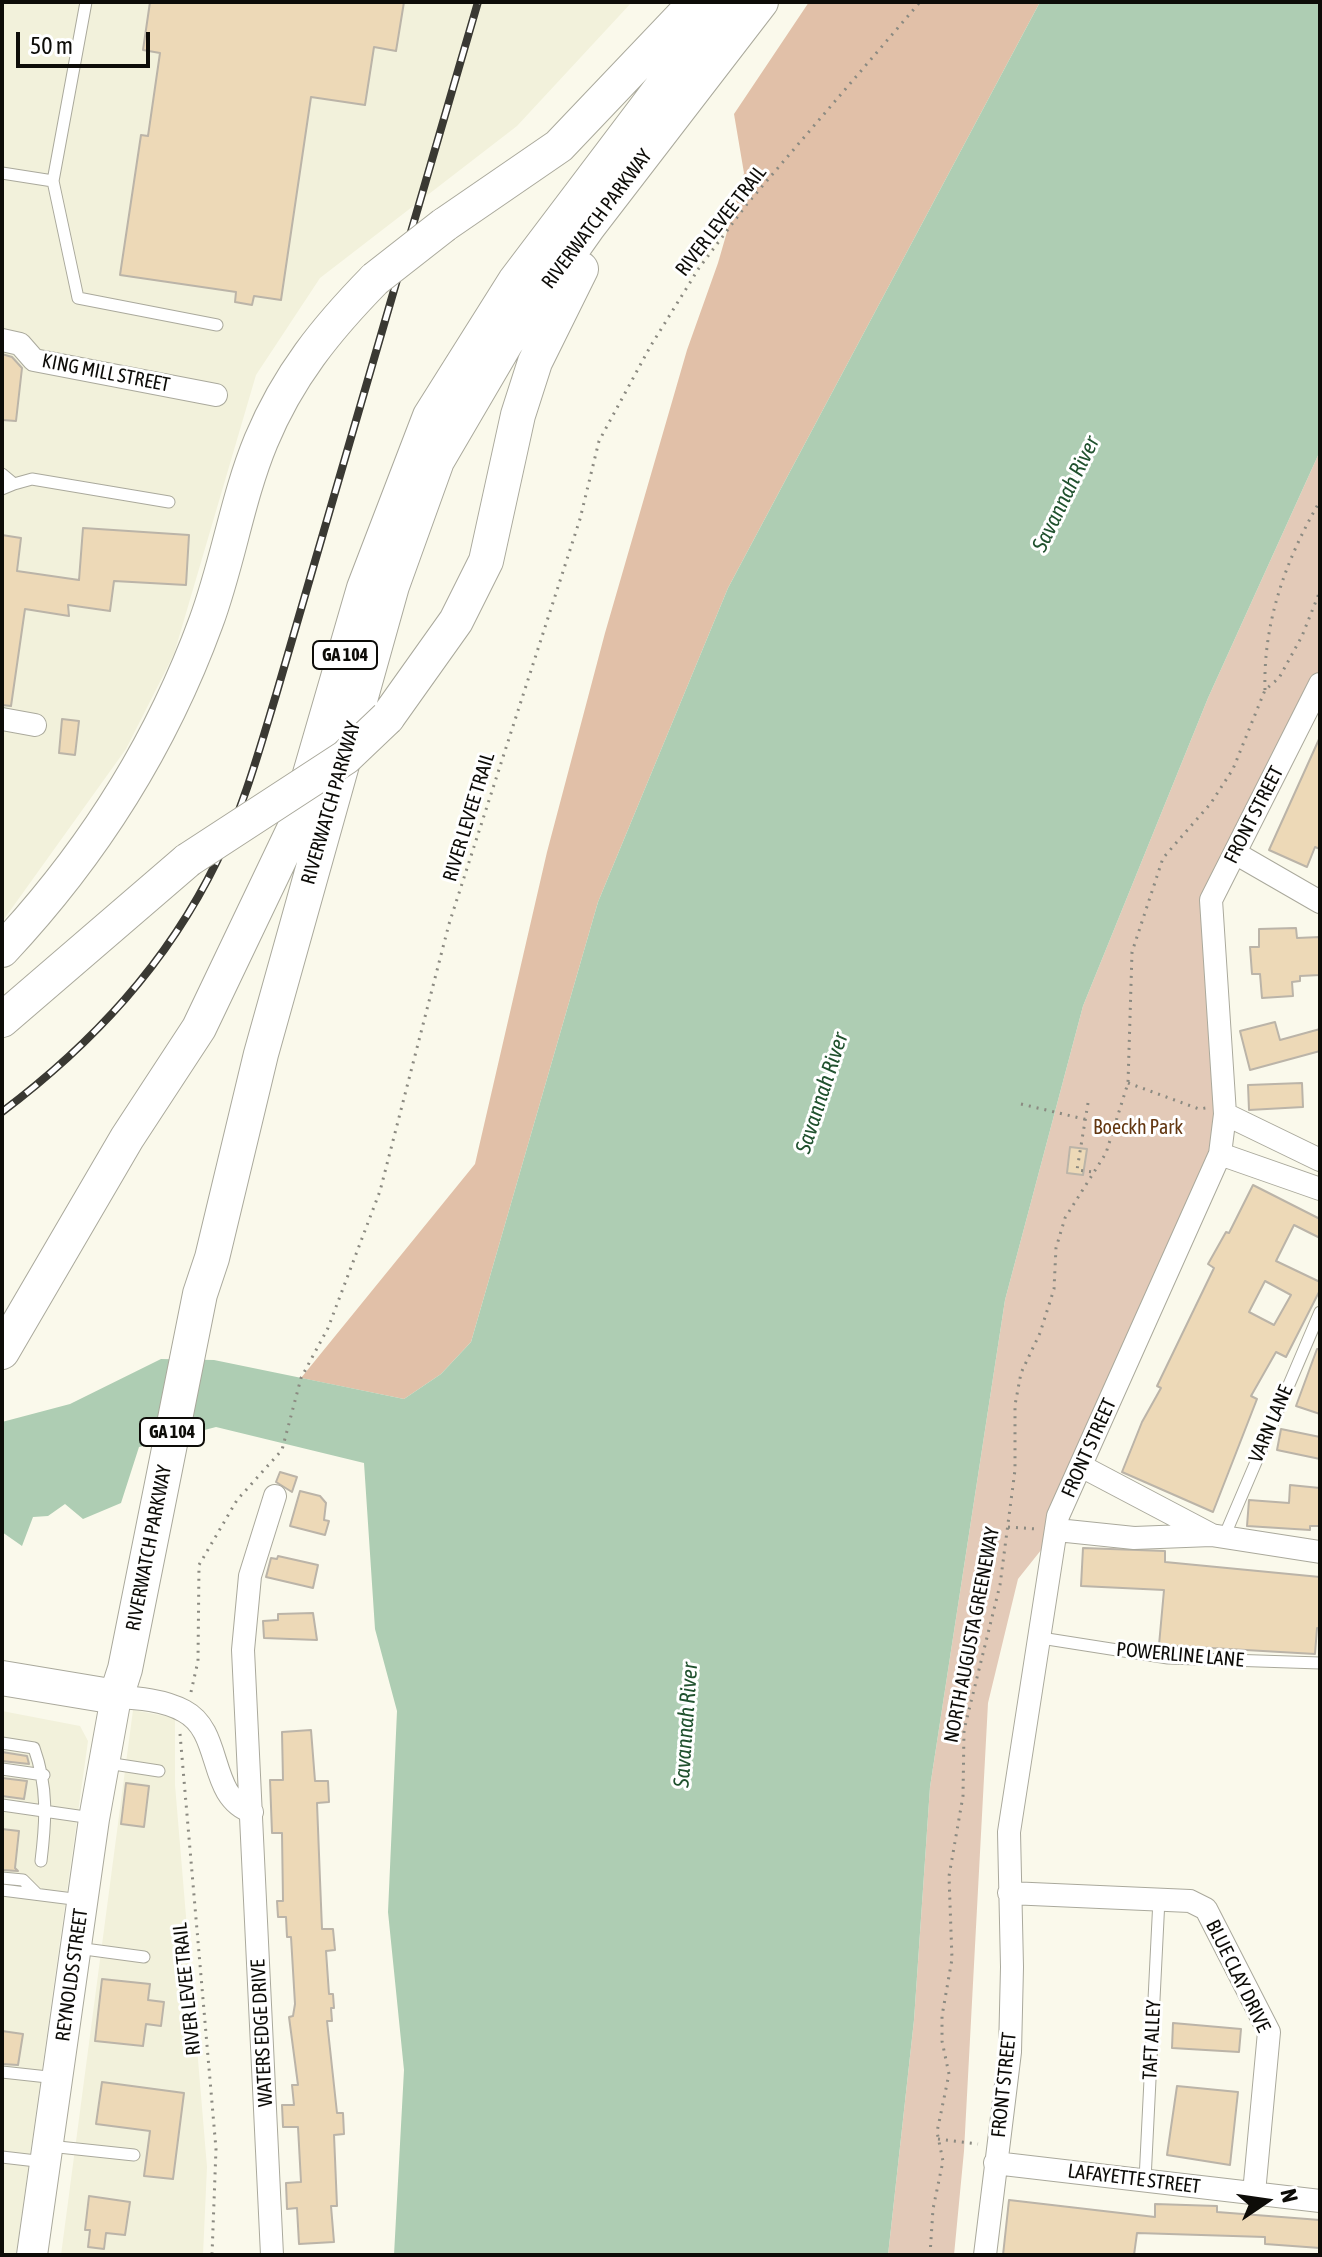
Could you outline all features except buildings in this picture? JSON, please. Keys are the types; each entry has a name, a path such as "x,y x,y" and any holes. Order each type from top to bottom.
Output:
{"main road":[{"path":"2,950 77,864 166,718 206,621 260,442 292,380 324,331 375,279 444,225 559,146 696,2"},
{"name":"RIVERWATCH PARKWAY","path":"6,1344 127,1138 199,1028 294,829 364,588 430,416 515,281 726,2"},
{"name":"RIVERWATCH PARKWAY","path":"116,1697 145,1570 200,1294 212,1258 261,1054 392,586 437,461 506,343 588,227 761,2"},
{"path":"2,1020 188,860 346,757 387,718 456,621 486,561 502,477 535,362 569,288 676,114"},
{"path":"2,1678 116,1697"},
{"name":"REYNOLDS STREET","path":"32,2255 94,1819 116,1697"}],"street":[{"name":"KING MILL STREET","path":"2,340 20,344 34,360 216,395"},
{"name":"FRONT STREET","path":"985,2255 1012,2015 1011,1813 1058,1516 1220,1154 1225,1114 1211,900 1320,684"},
{"path":"2,719 35,725"},
{"path":"1235,853 1320,902"},
{"path":"1225,1114 1320,1160"},
{"path":"1220,1154 1320,1189"},
{"path":"1081,1466 1218,1536"},
{"name":"WATERS EDGE DRIVE","path":"272,2255 244,1610 259,1540 275,1496"},
{"path":"1057,1530 1134,1538 1218,1536 1320,1552"},
{"path":"116,1697 168,1705 192,1717 206,1737 230,1798 238,1807 252,1812"},
{"name":"BLUE CLAY DRIVE","path":"1009,1893 1190,1901 1206,1909 1269,2032 1254,2193"},
{"name":"LAFAYETTE STREET","path":"996,2155 1145,2180 1320,2201"}],"lane":[{"path":"86,2 53,181 78,298 217,325"},
{"path":"2,173 53,181"},
{"path":"2,474 14,484"},
{"path":"2,489 32,479 169,502"},
{"name":"VARN LANE","path":"1218,1536 1320,1312"},
{"name":"POWERLINE LANE","path":"1041,1638 1168,1658 1320,1663"},
{"path":"2,1743 34,1748 44,1775 47,1811 41,1861"},
{"path":"103,1762 159,1771"},
{"path":"2,1769 44,1775"},
{"path":"2,1805 94,1819"},
{"path":"2,1878 23,1880 37,1894"},
{"path":"2,1890 83,1900"},
{"name":"TAFT ALLEY","path":"1145,2180 1159,1899"},
{"path":"76,1948 144,1957"},
{"path":"2,2072 57,2078"},
{"path":"2,2157 134,2155"}],"path":[{"name":"RIVER LEVEE TRAIL","path":"188,1702 198,1661 199,1565 237,1500 282,1450 301,1378 328,1328 380,1191 449,924 580,519 599,441 699,268 747,204 920,2"},
{"name":"NORTH AUGUSTA GREENEWAY","path":"930,2255 933,2209 943,2161 938,2139 949,2074 942,2041 942,2016 952,1959 949,1876 963,1796 964,1730 1000,1585 1015,1470 1015,1405 1021,1373 1040,1333 1054,1289 1056,1248 1065,1218 1106,1153 1128,1083 1135,941 1163,858 1211,803 1233,769 1265,690 1270,613 1305,527 1320,501"},
{"name":"NORTH AUGUSTA GREENEWAY","path":"1265,690 1279,678 1302,636 1320,591"},
{"path":"1128,1083 1199,1109 1225,1114"},
{"path":"1088,1103 1088,1120 1077,1170 1093,1172"},
{"path":"1021,1104 1088,1120"},
{"path":"1008,1527 1057,1530"},
{"name":"RIVER LEVEE TRAIL","path":"181,1721 185,1823 216,2149 212,2255"},
{"path":"938,2139 996,2155"}],"shaded area":[{"path":"2,2 632,2 517,126 320,278 256,375 174,654 126,749 2,922"},
{"path":"809,2 1040,2 728,588 598,902 471,1342 441,1374 404,1399 301,1378 475,1164 547,852 605,633 687,350 718,263 744,173 734,114"},
{"path":"133,1710 175,1718 175,1785 207,2167 203,2255 61,2255"},
{"path":"2,1711 80,1726 88,1741 16,2255 2,2255"}],"green space":[{"name":"Boeckh Park","path":"1320,451 1320,684 1211,900 1225,1114 1057,1530 1018,1579 988,1703 964,2151 954,2255 888,2255 914,2020 930,1787 1005,1300 1083,1006 1208,698"}],"water":[{"name":"Savannah River","path":"1040,2 1320,2 1320,451 1208,698 1083,1006 1005,1300 930,1787 914,2020 888,2255 394,2255 404,2070 388,1912 397,1711 375,1629 364,1463 216,1427 139,1447 121,1503 83,1519 65,1504 48,1516 33,1517 22,1546 2,1532 2,1422 70,1404 161,1359 214,1360 404,1399 441,1374 471,1342 598,902 728,588"}],"railway":[{"path":"2,1112 67,1059 151,968 197,899 235,821 276,695 478,2"}]}
